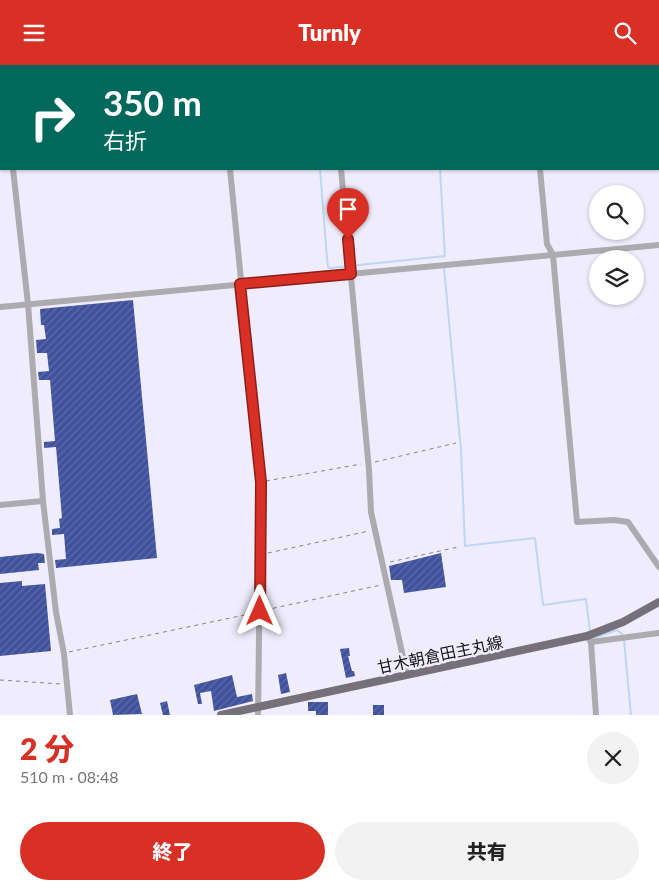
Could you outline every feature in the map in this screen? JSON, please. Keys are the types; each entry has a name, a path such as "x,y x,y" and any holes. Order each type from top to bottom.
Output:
{"main road":[{"name":"甘木朝倉田主丸線","path":"221,715 258,711 407,675 591,636 623,622 659,602"}],"street":[{"path":"13,170 28,304 44,501 70,715"},
{"path":"230,170 261,482 258,711"},
{"path":"341,170 369,463 371,512 407,675"},
{"path":"540,170 547,244 553,255 577,522 614,520 628,522 659,567"},
{"path":"0,307 659,245"},
{"path":"0,505 44,501"},
{"path":"596,715 591,636 624,638 659,633"}],"path":[{"path":"261,482 369,463 456,443"},
{"path":"260,555 374,530"},
{"path":"382,564 458,547"},
{"path":"64,654 386,584"},
{"path":"0,680 67,684"}],"building":[{"path":"133,300 157,558 56,568 55,560 66,559 64,534 52,535 52,529 60,528 59,519 62,518 56,447 44,448 44,442 55,441 50,380 39,380 38,372 49,371 47,353 37,353 36,340 46,339 44,325 41,325 40,309"},
{"path":"441,553 446,587 404,593 402,580 391,580 389,566"},
{"path":"44,554 45,563 38,563 39,570 0,574 0,557"},
{"path":"22,581 22,586 45,584 51,651 0,656 0,583"},
{"path":"349,648 350,656 348,656 355,676 346,678 340,649"},
{"path":"286,673 290,692 281,694 278,675"},
{"path":"232,675 237,697 252,694 253,701 214,711 211,691 200,693 202,704 198,704 194,685"},
{"path":"137,694 142,714 113,715 110,700"},
{"path":"167,701 170,715 163,715 160,703"},
{"path":"308,702 328,702 328,715 316,715 316,711 308,711"},
{"path":"373,705 384,705 384,715 373,715"}],"waterway":[{"path":"320,170 327,258 328,267 330,268 445,256 440,170"},
{"path":"444,268 461,450 465,546 535,538 543,605 586,599 590,631"},
{"path":"593,635 594,638 617,630 623,635"},
{"path":"624,640 631,715"}],"route":[{"path":"260,611 261,482 240,284 351,274 348,239"}]}
